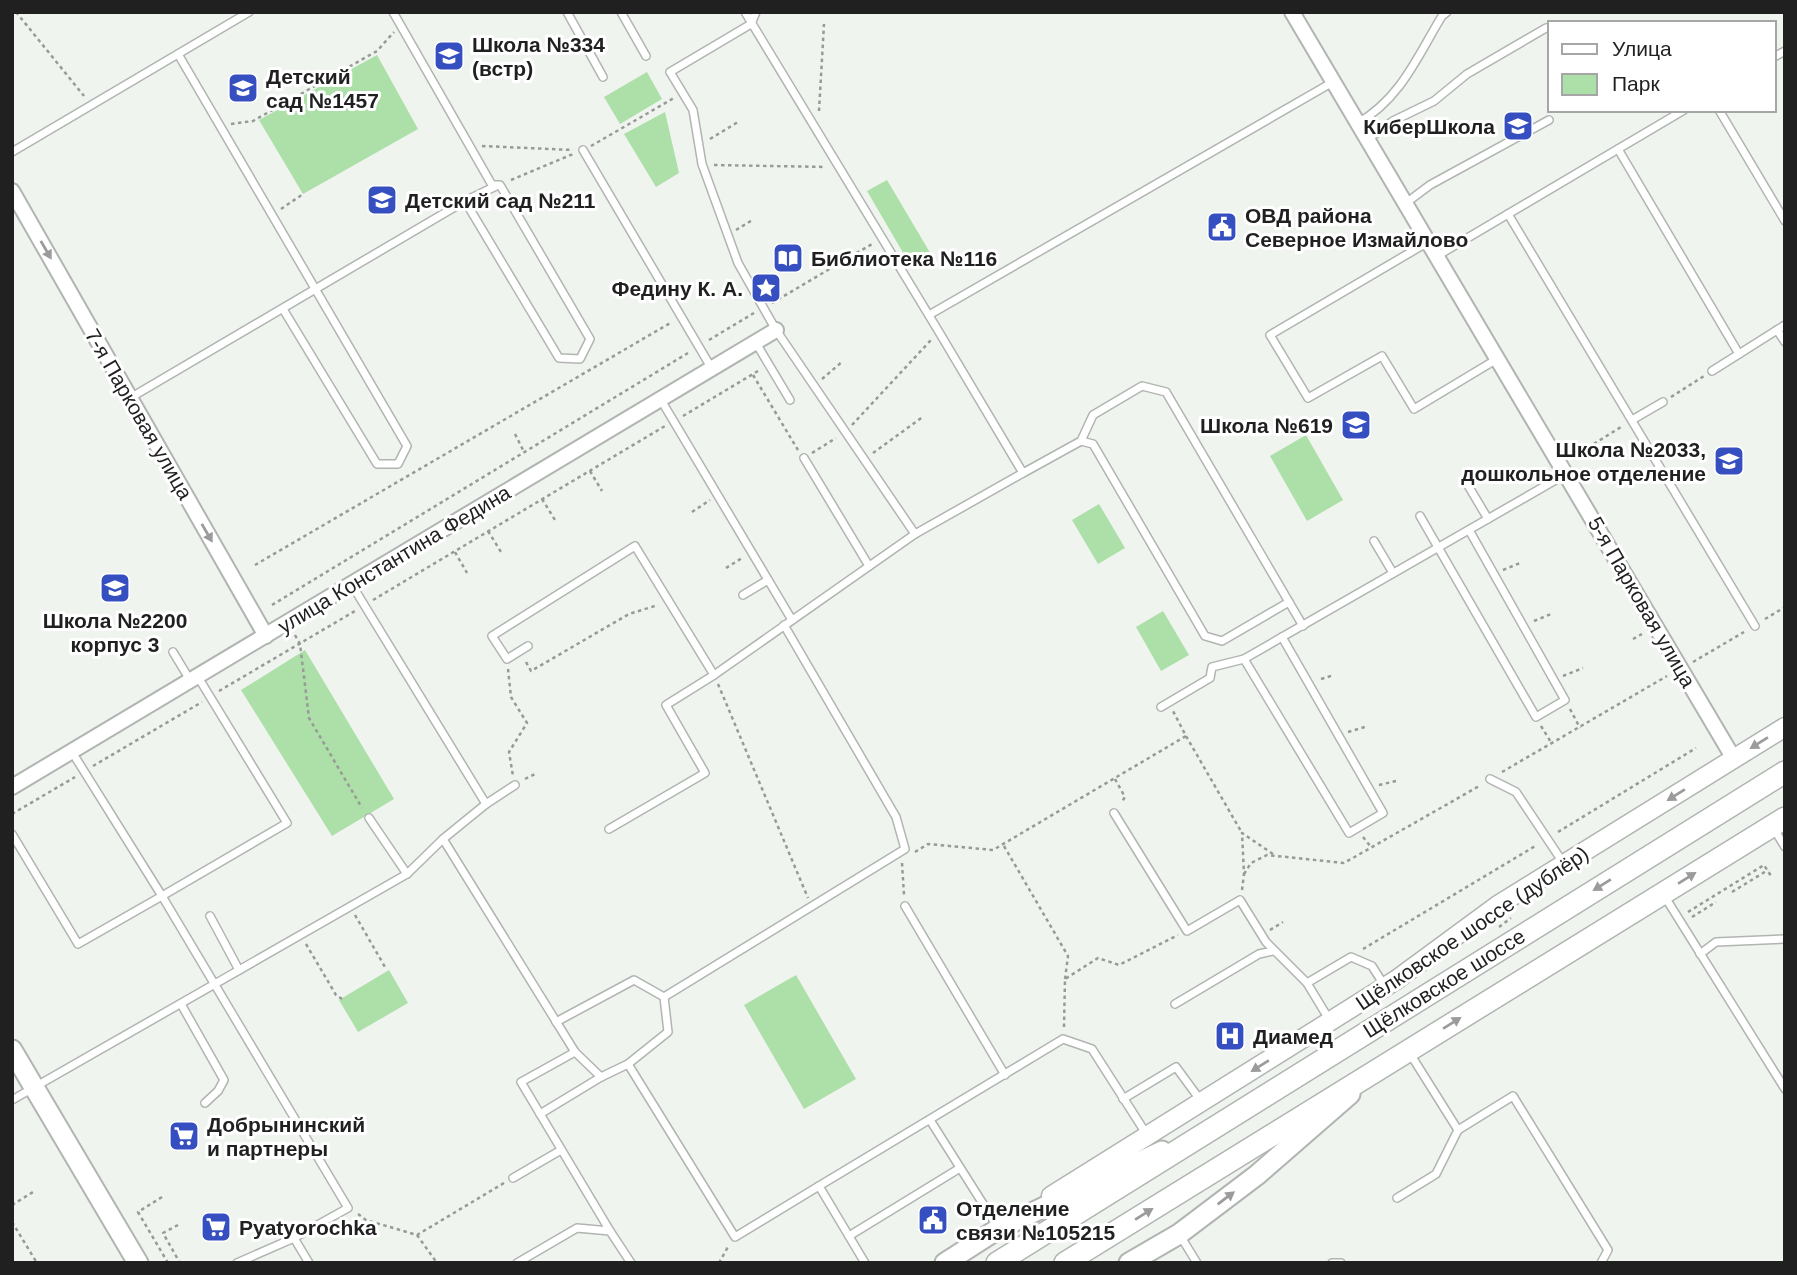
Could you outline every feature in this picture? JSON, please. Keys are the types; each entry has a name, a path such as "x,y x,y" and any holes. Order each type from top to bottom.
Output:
{"main road":[{"name":"Щёлковское шоссе","path":"998,1263 1785,772"},
{"name":"Щёлковское шоссе","path":"1065,1263 1778,822"},
{"path":"12,1050 138,1263"},
{"path":"1129,1263 1179,1234 1257,1175 1374,1073"},
{"path":"998,1228 1212,1128"},
{"name":"Щёлковское шоссе (дублёр)","path":"945,1263 998,1228"}],"street":[{"name":"5-я Парковая улица","path":"1292,12 1734,759"},
{"name":"7-я Парковая улица","path":"12,191 266,636"},
{"name":"улица Константина Федина","path":"12,788 776,330"},
{"name":"Щёлковское шоссе (дублёр)","path":"998,1228 1330,1022 1498,905 1785,727"}],"lane":[{"path":"12,152 249,12"},
{"path":"393,12 492,185 500,185"},
{"path":"567,12 603,78"},
{"path":"621,12 646,56"},
{"path":"745,12 1023,473"},
{"path":"756,12 751,24 670,72 693,110 702,164 738,263 776,330 915,534"},
{"path":"1358,123 1372,115 1397,92 1441,16 1447,12"},
{"path":"1368,139 1393,121 1434,102 1467,74 1546,29"},
{"path":"178,54 407,446 398,464 377,464 283,309"},
{"path":"929,315 1334,82"},
{"path":"1437,256 1681,112"},
{"path":"1720,112 1785,221"},
{"path":"1406,203 1430,185 1549,120"},
{"path":"1618,149 1739,354"},
{"path":"583,150 712,369"},
{"path":"465,201 559,358 580,359 590,339 500,185"},
{"path":"130,398 465,201 500,185"},
{"path":"1508,214 1755,626"},
{"path":"1429,242 1270,335 1308,398 1382,356 1414,409 1498,358"},
{"path":"1712,371 1781,328 1785,342"},
{"path":"756,342 790,400"},
{"path":"609,829 705,772 666,705 714,675 915,534 1080,441 1093,415 1142,386 1166,393 1303,626"},
{"path":"661,400 768,580 788,623 896,817 905,849 900,857 811,907 664,997"},
{"path":"1632,421 1663,402"},
{"path":"1080,441 1093,444 1205,636 1222,641 1289,602"},
{"path":"804,458 869,566"},
{"path":"1165,705 1210,678 1212,667 1244,659 1566,474"},
{"path":"1469,488 1488,519"},
{"path":"1420,516 1536,717 1565,700 1469,530"},
{"path":"1374,541 1392,573"},
{"path":"528,646 507,659 492,636 635,546 714,675"},
{"path":"743,595 768,580"},
{"path":"352,585 486,804"},
{"path":"1244,659 1349,833 1383,813 1282,637"},
{"path":"12,834 78,944 287,823 210,697 173,652"},
{"path":"72,752 216,984 348,1208 294,1238 237,1263"},
{"path":"1490,779 1516,792 1564,864"},
{"path":"12,1100 407,874 443,839 486,804 515,785"},
{"path":"1114,813 1187,931 1240,900 1273,951 1307,983 1330,1022"},
{"path":"369,818 407,874"},
{"path":"1778,822 1785,847"},
{"path":"443,839 575,1052 601,1077"},
{"path":"1662,893 1785,1089"},
{"path":"905,906 1005,1075"},
{"path":"210,916 239,970"},
{"path":"1700,954 1716,942 1785,939"},
{"path":"1175,1004 1259,954 1273,951"},
{"path":"1307,983 1351,957 1372,966 1385,986"},
{"path":"556,1022 634,980 664,997"},
{"path":"540,1115 601,1077 628,1064 668,1032 664,997"},
{"path":"181,1004 224,1080 218,1091 205,1103"},
{"path":"628,1064 735,1237 1063,1039 1092,1049 1148,1136"},
{"path":"1409,1051 1458,1130"},
{"path":"575,1052 521,1082 631,1263"},
{"path":"1123,1099 1176,1067 1202,1102"},
{"path":"1397,1198 1436,1174 1458,1130 1513,1096 1608,1251 1601,1263"},
{"path":"930,1120 998,1228"},
{"path":"513,1178 561,1150"},
{"path":"849,1236 960,1168"},
{"path":"819,1186 865,1263"},
{"path":"517,1263 576,1228 610,1231"},
{"path":"1179,1234 1197,1263"},
{"path":"294,1238 309,1263"},
{"path":"1332,1263 1341,1263"}],"path":[{"path":"16,12 84,96"},
{"path":"220,125 253,121 317,86 377,51 401,24"},
{"path":"818,131 824,24"},
{"path":"500,185 583,150 682,93"},
{"path":"706,142 737,122"},
{"path":"473,151 482,146 583,150"},
{"path":"709,165 840,167"},
{"path":"272,215 303,194"},
{"path":"731,232 754,219"},
{"path":"272,605 882,237"},
{"path":"255,565 681,317"},
{"path":"753,375 804,458 846,432 939,331"},
{"path":"814,386 843,360"},
{"path":"12,814 769,365"},
{"path":"1663,402 1712,371"},
{"path":"864,459 924,416"},
{"path":"1576,455 1632,421"},
{"path":"515,434 524,452"},
{"path":"590,471 602,491"},
{"path":"692,512 718,496"},
{"path":"542,499 555,520"},
{"path":"488,531 501,552"},
{"path":"454,552 467,573"},
{"path":"726,568 751,552"},
{"path":"1494,573 1520,564"},
{"path":"520,651 531,671 629,614 669,601"},
{"path":"1681,670 1785,607"},
{"path":"1523,625 1551,614"},
{"path":"300,644 309,718 369,818"},
{"path":"507,659 511,697 527,723 509,752 515,785"},
{"path":"1554,680 1583,668"},
{"path":"714,675 811,907"},
{"path":"1308,683 1334,676"},
{"path":"1244,874 1258,858 1275,855 1344,863 1668,677"},
{"path":"1165,705 1242,833 1275,855"},
{"path":"1574,716 1580,727"},
{"path":"1536,717 1552,744"},
{"path":"1338,734 1365,727"},
{"path":"905,906 900,857 928,844 993,850 1186,736"},
{"path":"1351,957 1696,748"},
{"path":"1115,779 1125,797"},
{"path":"1368,788 1396,781"},
{"path":"1240,900 1244,874 1242,833"},
{"path":"1004,844 1068,956 1063,1039"},
{"path":"1688,919 1684,914 1764,865 1771,876"},
{"path":"1732,892 1768,870"},
{"path":"1461,882 1466,886"},
{"path":"1694,915 1716,902"},
{"path":"350,906 385,967"},
{"path":"1420,907 1423,912"},
{"path":"1065,979 1098,958 1119,965 1187,931"},
{"path":"1377,934 1380,939"},
{"path":"300,935 336,995 342,999"},
{"path":"417,1235 513,1178"},
{"path":"12,1205 33,1192"},
{"path":"162,1198 138,1212 168,1263"},
{"path":"348,1208 366,1220 417,1235 437,1263"},
{"path":"12,1222 37,1263"},
{"path":"154,1239 178,1225"},
{"path":"163,1233 180,1263"},
{"path":"719,1263 735,1237"}],"green space":[{"path":"377,55 418,129 303,194 259,120"},
{"path":"647,72 662,99 620,124 604,97"},
{"path":"665,112 679,173 656,187 624,134"},
{"path":"887,180 932,256 912,268 867,191"},
{"path":"1306,435 1343,500 1307,521 1270,456"},
{"path":"1099,504 1125,548 1098,564 1072,520"},
{"path":"1163,611 1189,655 1161,671 1136,627"},
{"path":"305,650 394,799 332,836 241,690"},
{"path":"389,970 408,1003 358,1032 339,1000"},
{"path":"796,975 856,1079 804,1109 744,1005"}],"place":[{"name":"Школа №334 (встр)","path":"449,56"},
{"name":"Детский сад №1457","path":"243,88"},
{"name":"КиберШкола","path":"1518,126"},
{"name":"Детский сад №211","path":"382,200"},
{"name":"ОВД района Северное Измайлово","path":"1222,227"},
{"name":"Библиотека №116","path":"788,258"},
{"name":"Федину К. А.","path":"766,288"},
{"name":"Школа №619","path":"1356,425"},
{"name":"Школа №2033, дошкольное отделение","path":"1729,461"},
{"name":"Школа №2200 корпус 3","path":"115,588"},
{"name":"Диамед","path":"1230,1036"},
{"name":"Добрынинский и партнеры","path":"184,1136"},
{"name":"Отделение связи №105215","path":"933,1220"},
{"name":"Pyatyorochka","path":"216,1227"}]}
